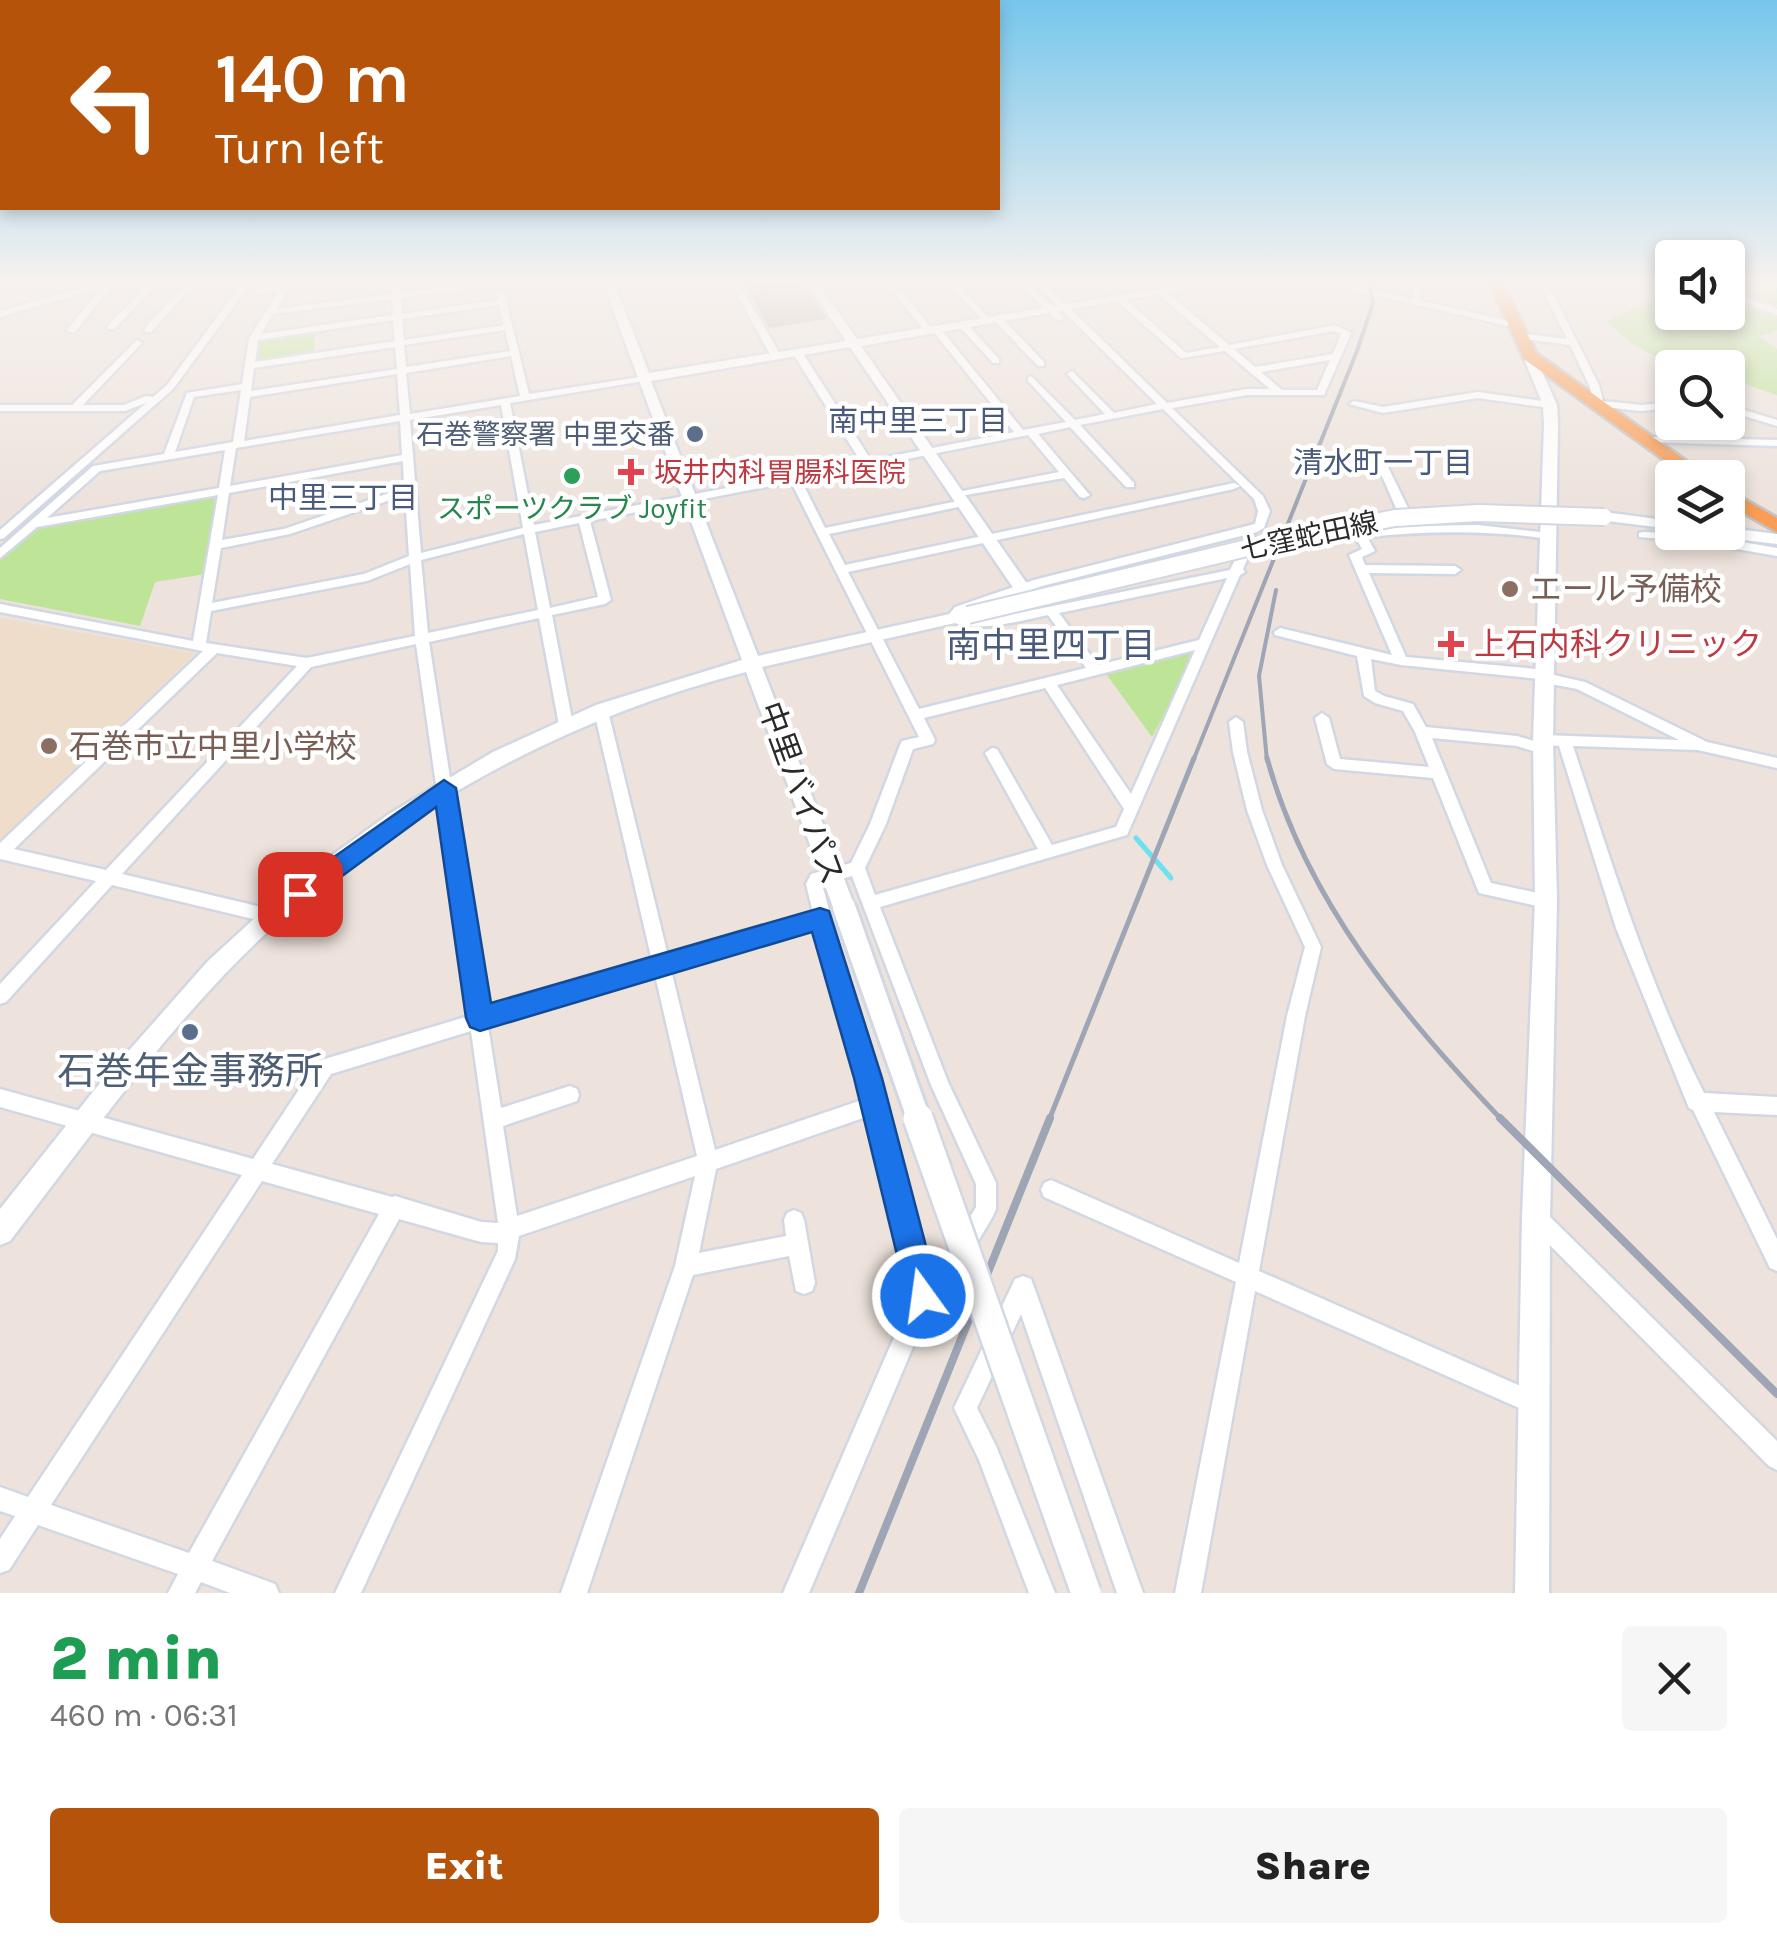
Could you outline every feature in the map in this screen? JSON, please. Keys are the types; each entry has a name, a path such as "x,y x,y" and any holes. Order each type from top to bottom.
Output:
{"highway":[{"path":"1533,354 1678,460"},
{"path":"1745,506 1777,526"}],"street":[{"path":"76,407 126,354"},
{"path":"0,536 121,432 170,386 194,354"},
{"path":"0,852 207,646 205,608 252,354"},
{"path":"250,366 327,354"},
{"path":"348,1593 508,1252 510,1230 422,639 402,354"},
{"path":"168,457 190,395 246,391 505,354"},
{"path":"514,354 526,397"},
{"name":"中里バイパス","path":"635,354 845,909 1086,1593"},
{"path":"97,468 785,354"},
{"path":"798,354 868,464"},
{"path":"862,354 1022,588"},
{"path":"954,354 1084,495"},
{"path":"990,354 996,361"},
{"path":"1030,354 1041,364"},
{"path":"1104,354 1260,498 1260,526 1022,588 958,610 960,617 968,624 994,622 1238,572"},
{"path":"1236,354 1280,392"},
{"path":"1528,354 1550,406 1550,743 1536,1218 1532,1593"},
{"path":"1578,354 1599,404 1655,407"},
{"path":"1254,370 1336,356"},
{"path":"205,608 367,577 415,558 584,518 1112,416 1247,392 1320,393 1336,356"},
{"path":"1072,374 1112,416"},
{"path":"1031,379 1130,485"},
{"path":"1,408 130,408 170,386"},
{"path":"1354,404 1382,410 1478,395 1550,406"},
{"path":"505,401 566,726"},
{"path":"0,1561 325,1067 845,909 1122,830 1238,572 1253,530 1253,508 1159,407"},
{"path":"1745,410 1777,407"},
{"path":"1745,412 1777,423"},
{"path":"0,554 97,468 123,436 121,432"},
{"path":"1651,440 1777,443"},
{"path":"35,524 409,457"},
{"path":"1383,467 1408,530"},
{"path":"822,532 1067,474"},
{"path":"794,478 928,740 906,745 878,824 857,868 845,909 875,1105 923,1296"},
{"path":"841,570 1234,486"},
{"path":"215,545 286,532 411,489"},
{"name":"七窪蛇田線","path":"0,1231 186,1002 270,916 444,788 601,711 666,688 754,666 1368,522 1480,513 1604,517 1655,523"},
{"path":"0,608 307,663 605,600 584,518"},
{"path":"1401,661 1355,555 1370,550 1360,534 1484,526 1549,536"},
{"path":"1643,535 1696,538 1777,552"},
{"path":"1745,536 1777,540"},
{"path":"1361,570 1455,570"},
{"path":"1052,612 1095,671"},
{"path":"1280,632 1401,661 1547,677 1580,685 1703,746"},
{"path":"916,714 1205,642"},
{"path":"1364,653 1369,693 1380,700 1408,706 1422,732 1485,888 1546,901"},
{"path":"0,996 307,663"},
{"path":"1049,683 1132,808"},
{"path":"574,1593 686,1266 708,1160 601,711"},
{"path":"1322,718 1334,764 1436,773"},
{"path":"1188,1593 1296,1016 1314,947 1277,876 1254,818 1240,772 1236,722"},
{"path":"1422,732 1550,743 1703,746 1777,763"},
{"path":"1550,743 1696,1102 1777,1261"},
{"path":"992,753 1048,852"},
{"path":"0,852 270,916"},
{"path":"796,1593 923,1296 947,1275 986,1209 986,1183 940,1084 845,909 814,884 857,868"},
{"path":"494,1120 570,1096"},
{"path":"0,1098 481,1232 510,1230 875,1105"},
{"path":"1696,1102 1777,1106"},
{"path":"1051,1190 1536,1404"},
{"path":"181,1593 395,1206"},
{"path":"1536,1218 1777,1458"},
{"path":"794,1220 804,1282"},
{"path":"686,1266 797,1244"},
{"path":"1042,1593 988,1454 965,1408 1023,1286 1130,1593"},
{"path":"0,1499 266,1593"}],"shaded area":[{"name":"石巻市立中里小学校","path":"0,618 196,653 0,840"}],"green space":[{"path":"255,354 314,354 314,355 253,364"},
{"path":"1745,354 1777,354 1777,395 1745,384"},
{"path":"218,493 206,574 155,582 140,626 0,599 0,561 39,525"},
{"path":"1200,647 1152,737 1104,671"}],"waterway":[{"path":"1136,838 1171,878"}],"railway":[{"path":"1193,761 1356,354"},
{"path":"1267,761 1259,676 1276,590"},
{"path":"1049,1120 1194,758"},
{"path":"1267,758 1284,810 1332,908 1394,997 1502,1120"},
{"path":"859,1593 1050,1118"},
{"path":"1502,1120 1777,1394"}],"place":[{"name":"石巻警察署 中里交番","path":"695,434"},
{"name":"坂井内科胃腸科医院","path":"631,472"},
{"name":"スポーツクラブ Joyfit","path":"572,476"},
{"name":"エール予備校","path":"1510,589"},
{"name":"上石内科クリニック","path":"1451,644"},
{"name":"石巻市立中里小学校","path":"49,746"},
{"name":"石巻年金事務所","path":"190,1032"}],"district":[{"name":"南中里三丁目","path":"918,421"},
{"name":"清水町一丁目","path":"1383,463"},
{"name":"中里三丁目","path":"343,498"},
{"name":"南中里四丁目","path":"1051,645"}],"route":[{"path":"300,894 444,788 480,1018 820,918 868,1078 923,1296"}]}
